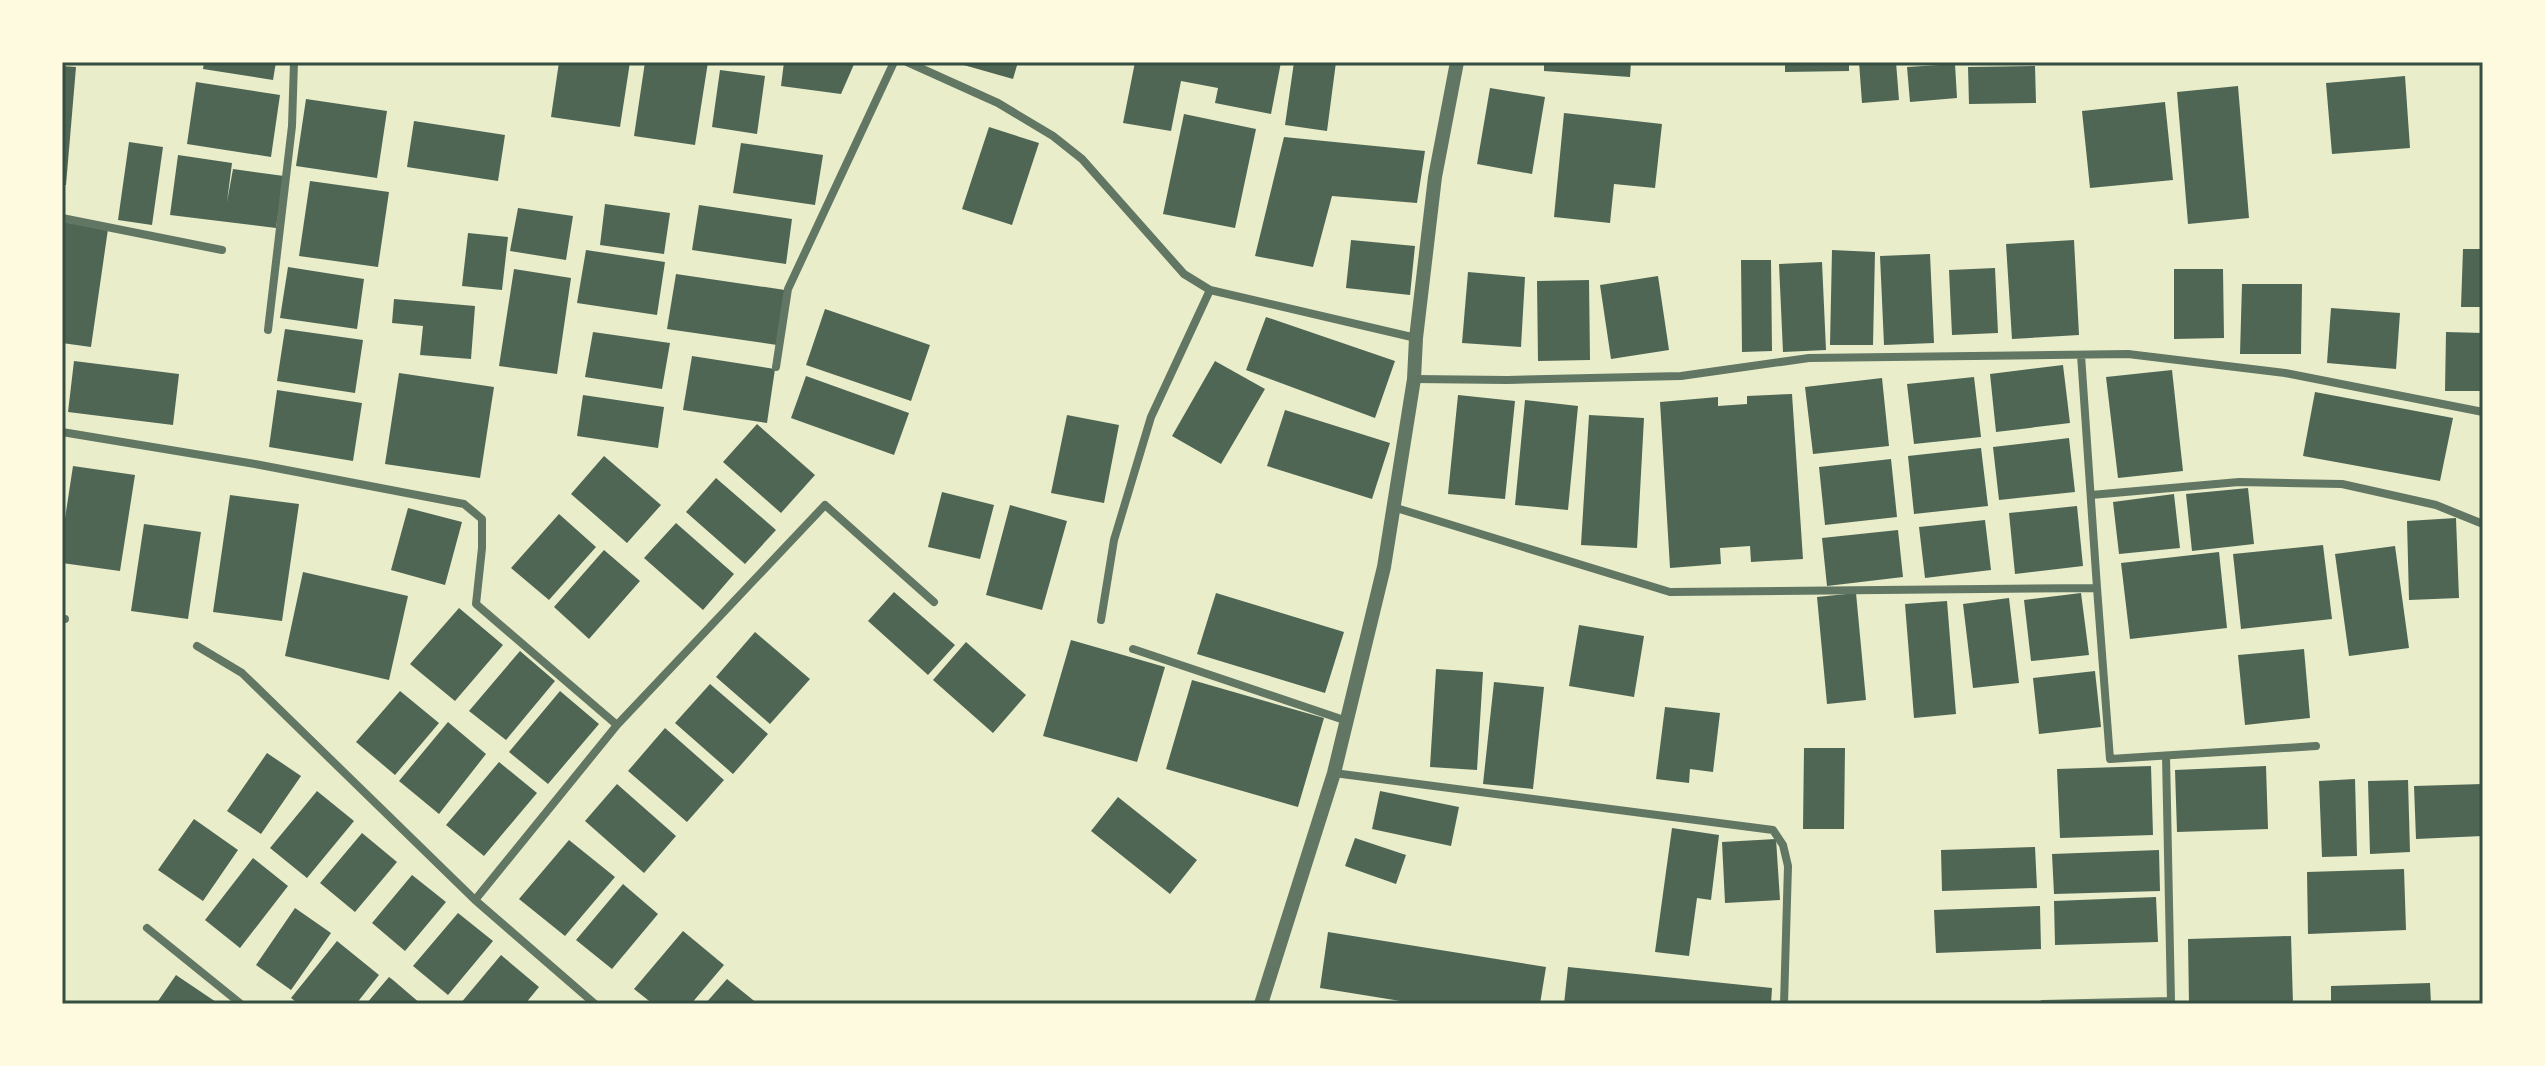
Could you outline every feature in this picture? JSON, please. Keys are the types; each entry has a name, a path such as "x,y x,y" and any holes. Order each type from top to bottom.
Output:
{"street":[{"path":"268,330 292,126 294,62"},
{"path":"776,367 788,289 894,62"},
{"path":"907,62 998,103 1053,136 1082,159 1184,274 1210,290 1416,338"},
{"path":"1261,1004 1334,773 1384,567 1414,379 1435,177 1457,62"},
{"path":"62,218 222,250"},
{"path":"1101,620 1114,540 1151,417 1210,290"},
{"path":"1414,379 1681,376 1809,358 2128,354 2285,373 2483,412"},
{"path":"2081,355 2110,759 2316,746"},
{"path":"62,432 255,464 464,504 482,519 476,604 617,725"},
{"path":"2091,495 2239,482 2342,484 2436,505 2483,524"},
{"path":"475,900 617,725 825,505 934,602"},
{"path":"1393,507 1670,592 2097,588"},
{"path":"197,646 242,673 475,900 595,1004"},
{"path":"1133,649 1347,721"},
{"path":"2043,1004 2171,1001 2166,756"},
{"path":"1334,773 1773,830 1783,845 1788,866 1784,1004"},
{"path":"147,928 241,1004"}],"building":[{"path":"204,62 276,62 273,80 203,69"},
{"path":"559,62 630,62 620,127 551,117"},
{"path":"645,62 708,62 695,145 634,136"},
{"path":"784,62 855,62 841,94 781,86"},
{"path":"953,62 1018,62 1013,79"},
{"path":"1135,62 1281,62 1271,114 1215,103 1218,88 1181,81 1171,131 1123,123"},
{"path":"1294,62 1336,62 1327,131 1285,125"},
{"path":"1544,62 1631,62 1630,77 1544,71"},
{"path":"1785,62 1849,62 1849,71 1785,72"},
{"path":"1859,62 1896,62 1899,100 1862,103"},
{"path":"1955,64 1957,98 1910,102 1907,67"},
{"path":"62,66 76,67 66,185 62,185"},
{"path":"2035,66 2036,103 1969,104 1968,67"},
{"path":"720,70 765,76 757,134 712,127"},
{"path":"2405,76 2410,148 2332,154 2326,83"},
{"path":"196,82 280,95 271,157 187,144"},
{"path":"2238,86 2249,218 2188,224 2177,92"},
{"path":"1490,88 1545,97 1532,174 1477,164"},
{"path":"306,99 387,111 377,178 296,166"},
{"path":"2165,102 2173,180 2090,188 2082,111"},
{"path":"1564,113 1662,124 1655,188 1614,184 1610,223 1554,217"},
{"path":"1184,114 1256,129 1235,228 1163,214"},
{"path":"414,121 505,135 498,181 407,167"},
{"path":"989,127 1039,143 1012,225 962,209"},
{"path":"1284,137 1425,151 1417,203 1332,196 1313,267 1255,256"},
{"path":"129,142 163,147 152,225 118,220"},
{"path":"741,143 823,155 815,205 733,193"},
{"path":"178,155 232,163 227,202 233,169 284,176 276,228 170,215"},
{"path":"310,181 389,192 378,267 299,256"},
{"path":"605,204 670,213 664,254 600,245"},
{"path":"699,205 792,219 786,264 692,250"},
{"path":"518,208 573,216 566,260 510,251"},
{"path":"62,222 108,229 91,347 62,343"},
{"path":"468,233 508,237 502,290 462,286"},
{"path":"1351,240 1415,246 1410,295 1346,288"},
{"path":"2074,240 2079,335 2012,339 2006,244"},
{"path":"2463,249 2483,249 2483,307 2461,307"},
{"path":"586,250 665,262 657,315 577,303"},
{"path":"1832,250 1875,252 1873,345 1830,345"},
{"path":"1930,254 1934,343 1884,345 1880,256"},
{"path":"1741,260 1771,260 1772,351 1742,352"},
{"path":"1822,262 1826,350 1783,352 1779,264"},
{"path":"288,267 364,279 357,329 280,318"},
{"path":"1995,268 1998,333 1952,335 1949,270"},
{"path":"514,269 571,278 557,374 499,366"},
{"path":"2174,269 2223,269 2224,338 2174,339"},
{"path":"1468,272 1525,277 1521,347 1462,343"},
{"path":"676,274 785,290 777,345 667,329"},
{"path":"1658,276 1669,350 1611,359 1600,285"},
{"path":"1589,280 1590,360 1538,361 1537,281"},
{"path":"2242,284 2302,284 2301,354 2240,354"},
{"path":"394,299 475,306 471,359 420,355 423,326 392,323"},
{"path":"2331,308 2400,313 2396,369 2327,363"},
{"path":"825,309 930,345 911,401 806,365"},
{"path":"1266,317 1395,361 1375,418 1246,370"},
{"path":"285,329 363,340 355,393 277,381"},
{"path":"593,332 670,343 662,389 585,377"},
{"path":"2446,332 2483,333 2483,391 2445,391"},
{"path":"692,356 775,369 767,423 683,410"},
{"path":"74,361 179,374 173,425 68,412"},
{"path":"1215,361 1265,389 1221,464 1172,436"},
{"path":"2063,365 2070,423 1996,432 1990,374"},
{"path":"2172,370 2183,471 2118,478 2106,377"},
{"path":"399,373 494,387 480,478 385,464"},
{"path":"806,376 909,413 894,455 791,418"},
{"path":"1974,377 1981,437 1914,444 1907,384"},
{"path":"1882,378 1889,446 1813,454 1805,387"},
{"path":"277,390 362,403 353,461 269,447"},
{"path":"2315,392 2453,418 2440,481 2303,456"},
{"path":"1792,394 1803,559 1751,562 1750,546 1720,548 1721,564 1670,568 1660,402 1718,397 1718,406 1747,404 1747,396"},
{"path":"583,395 664,407 658,448 577,436"},
{"path":"1458,395 1515,401 1505,499 1448,494"},
{"path":"1525,400 1578,406 1568,510 1515,505"},
{"path":"1285,410 1390,443 1372,499 1267,466"},
{"path":"1067,415 1119,425 1104,503 1051,493"},
{"path":"1589,415 1644,418 1637,548 1581,545"},
{"path":"757,424 815,475 781,513 723,462"},
{"path":"2069,438 2075,492 1999,500 1993,447"},
{"path":"1981,448 1988,506 1914,514 1908,456"},
{"path":"604,456 661,505 627,543 571,494"},
{"path":"1891,459 1897,517 1825,525 1819,467"},
{"path":"73,466 135,475 120,571 62,563 62,538"},
{"path":"716,478 776,530 745,564 686,512"},
{"path":"2248,488 2254,544 2192,551 2186,494"},
{"path":"942,492 994,505 980,559 928,547"},
{"path":"2174,494 2180,548 2119,554 2113,502"},
{"path":"230,495 299,504 282,621 213,612"},
{"path":"1010,505 1067,521 1042,610 986,595"},
{"path":"2077,506 2083,566 2015,574 2009,513"},
{"path":"408,508 462,522 445,585 391,570"},
{"path":"559,514 596,547 549,600 511,568"},
{"path":"2456,518 2459,598 2409,600 2407,521"},
{"path":"1985,520 1991,570 1925,578 1919,527"},
{"path":"676,523 734,574 703,610 644,558"},
{"path":"144,524 201,532 188,619 131,611"},
{"path":"1898,530 1903,577 1827,586 1822,538"},
{"path":"2323,545 2332,619 2241,629 2233,554"},
{"path":"2395,546 2409,648 2349,656 2335,554"},
{"path":"604,550 640,581 589,639 554,607"},
{"path":"2219,552 2227,628 2130,639 2121,563"},
{"path":"303,572 408,596 389,680 285,656"},
{"path":"894,592 955,645 928,675 868,621"},
{"path":"1216,593 1344,632 1325,693 1197,654"},
{"path":"1856,593 1866,700 1827,704 1817,597"},
{"path":"2081,593 2089,655 2031,661 2024,600"},
{"path":"2009,598 2019,683 1973,688 1963,604"},
{"path":"1947,601 1956,714 1914,718 1905,604"},
{"path":"459,608 503,645 455,701 410,664"},
{"path":"1579,625 1644,636 1634,697 1569,686"},
{"path":"755,632 810,679 770,724 716,677"},
{"path":"1071,640 1165,667 1137,762 1043,736"},
{"path":"966,642 1026,695 993,733 933,680"},
{"path":"2304,649 2310,718 2245,725 2238,655"},
{"path":"520,651 555,681 506,740 469,711"},
{"path":"1436,669 1483,672 1477,770 1430,767"},
{"path":"2095,671 2101,727 2039,734 2033,678"},
{"path":"1192,680 1324,718 1298,807 1166,769"},
{"path":"1494,682 1544,687 1533,789 1483,784"},
{"path":"710,684 768,734 733,774 675,723"},
{"path":"400,691 439,723 395,775 356,742"},
{"path":"560,691 599,724 548,784 509,752"},
{"path":"1665,707 1720,713 1713,772 1690,769 1689,783 1656,779"},
{"path":"448,722 486,754 439,814 399,781"},
{"path":"665,728 724,780 687,822 628,771"},
{"path":"1804,748 1845,748 1844,829 1803,829"},
{"path":"267,753 301,776 261,834 227,811"},
{"path":"499,762 537,793 484,856 446,825"},
{"path":"2151,766 2153,835 2060,838 2057,769"},
{"path":"2266,766 2268,829 2177,832 2175,770"},
{"path":"2355,779 2357,856 2322,857 2319,781"},
{"path":"2408,780 2410,852 2370,854 2368,781"},
{"path":"617,784 676,836 644,873 585,821"},
{"path":"2483,784 2483,836 2416,839 2414,786"},
{"path":"317,791 354,821 307,878 270,848"},
{"path":"1380,791 1459,807 1451,846 1372,829"},
{"path":"1118,797 1197,860 1170,894 1091,831"},
{"path":"194,819 238,850 203,901 158,870"},
{"path":"1672,828 1719,835 1711,900 1697,898 1689,956 1655,952"},
{"path":"362,833 397,862 355,912 320,883"},
{"path":"1355,838 1406,855 1396,884 1345,866"},
{"path":"1776,839 1780,900 1725,903 1722,842"},
{"path":"569,840 615,877 565,936 519,899"},
{"path":"2035,847 2037,888 1942,891 1941,850"},
{"path":"2159,850 2160,891 2054,894 2052,854"},
{"path":"253,858 288,886 240,948 205,920"},
{"path":"2404,869 2406,930 2308,934 2307,872"},
{"path":"412,875 446,902 405,951 372,923"},
{"path":"623,884 658,914 612,969 576,940"},
{"path":"2156,897 2158,942 2055,945 2054,901"},
{"path":"2040,906 2041,949 1936,953 1934,910"},
{"path":"295,908 331,933 291,990 256,965"},
{"path":"458,913 493,941 448,995 413,966"},
{"path":"683,931 724,965 691,1004 653,1004 634,989"},
{"path":"1328,932 1546,967 1540,1004 1419,1004 1320,988"},
{"path":"2291,936 2293,1004 2189,1004 2188,939"},
{"path":"337,941 379,975 356,1004 299,1004 291,998"},
{"path":"501,955 539,987 525,1004 460,1004"},
{"path":"1568,967 1772,988 1771,1004 1564,1004"},
{"path":"176,975 219,1004 156,1004"},
{"path":"389,977 393,980 421,1004 366,1004"},
{"path":"727,979 758,1004 705,1004"},
{"path":"2430,983 2431,1004 2331,1004 2331,986"}]}
